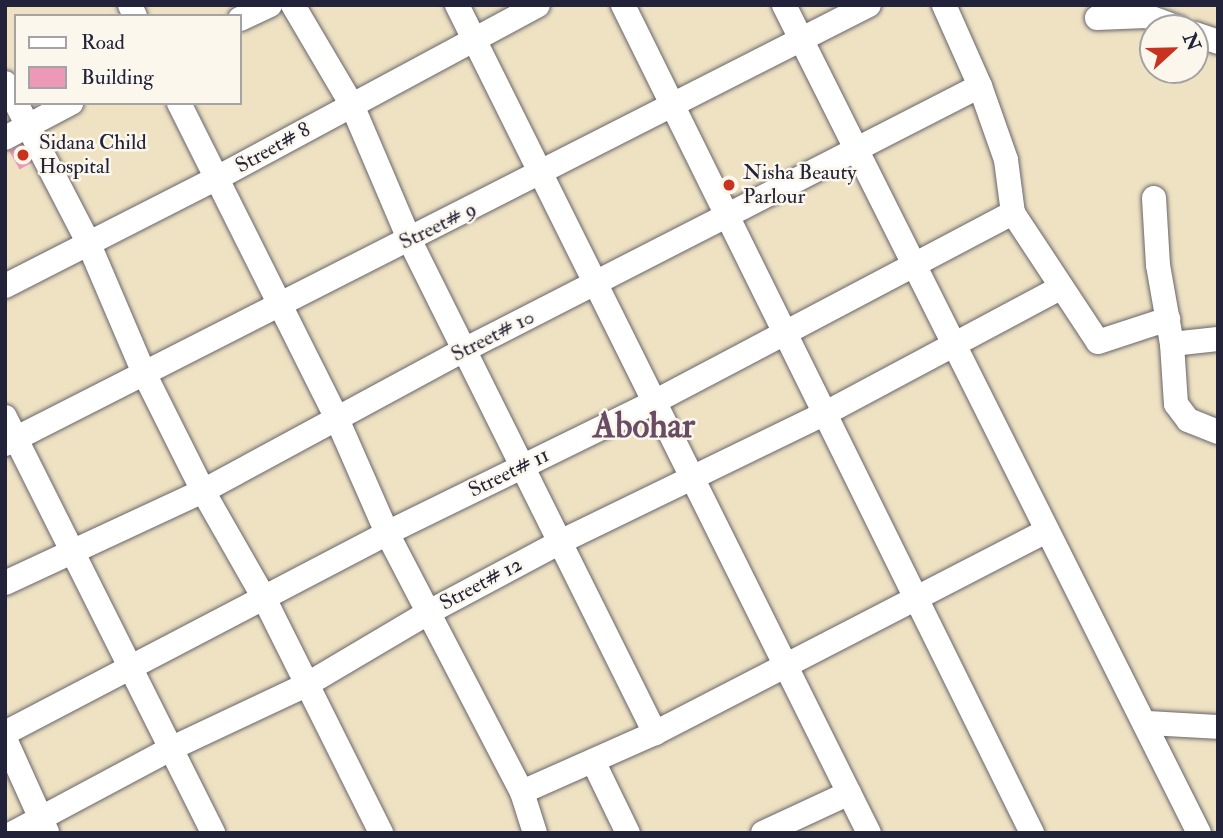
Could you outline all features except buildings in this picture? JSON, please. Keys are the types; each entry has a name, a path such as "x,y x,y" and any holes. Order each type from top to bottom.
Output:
{"street":[{"path":"242,18 270,5"},
{"path":"293,5 352,105 410,241 655,733"},
{"path":"457,5 597,283 691,481 788,666 869,833"},
{"name":"Street# 8","path":"5,286 219,177 474,37 538,5"},
{"path":"623,5 669,104 918,598 1032,833"},
{"path":"784,5 916,263 1045,532 1147,723 1199,833"},
{"name":"Street# 9","path":"9,434 145,373 410,241 542,174 669,104 869,5"},
{"path":"944,5 980,86 1006,160 1013,213 1060,289 1098,342 1168,319"},
{"path":"1097,18 1146,11"},
{"path":"5,83 14,99"},
{"name":"Street# 10","path":"5,583 73,549 203,491 466,349 980,86"},
{"path":"17,105 88,242 145,373 203,491 263,596 381,833"},
{"path":"5,138 67,105"},
{"path":"180,105 219,177 337,419 387,533 431,611 522,792 535,833"},
{"path":"1154,198 1158,265 1172,344 1180,412 1218,432"},
{"name":"Street# 11","path":"5,733 263,596 654,402 1013,213"},
{"name":"Street# 12","path":"13,833 44,825 170,749 306,685 431,611 560,542 691,481 824,414 1060,289"},
{"path":"1172,344 1218,339"},
{"path":"9,434 73,549 213,833"},
{"path":"522,792 655,733 1045,532"},
{"path":"1147,723 1218,727"},
{"path":"5,739 44,825"},
{"path":"593,761 628,833"},
{"path":"767,832 849,793"}],"place":[{"name":"Sidana Child Hospital","path":"23,155"},
{"name":"Nisha Beauty Parlour","path":"729,185"}],"district":[{"name":"Abohar","path":"644,426"}]}
